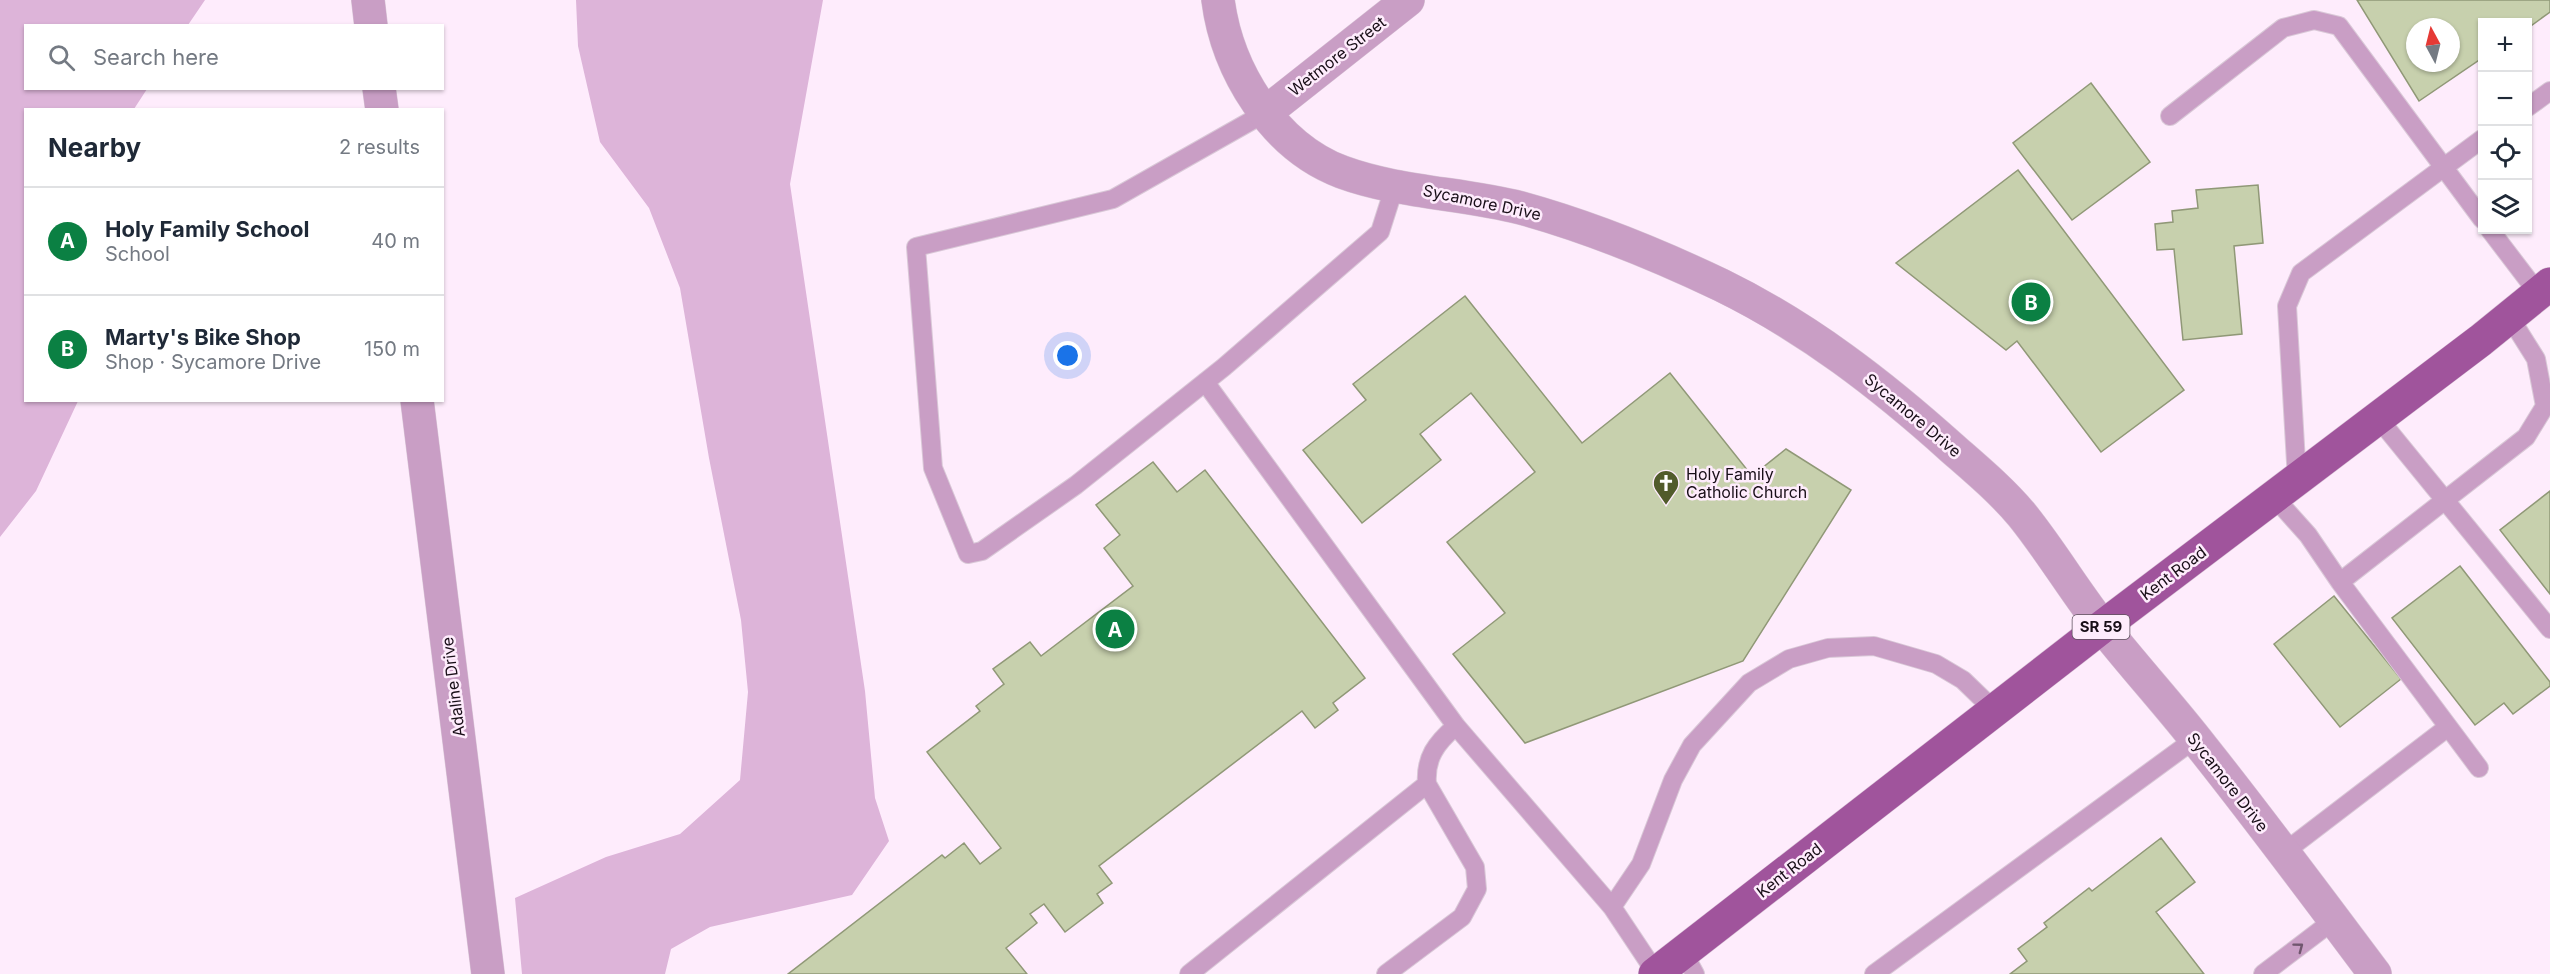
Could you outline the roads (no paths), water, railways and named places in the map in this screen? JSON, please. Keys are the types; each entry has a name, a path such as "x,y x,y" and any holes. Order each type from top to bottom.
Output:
{"main road":[{"name":"Kent Road","path":"1656,974 1689,963 1994,711 2544,289"}],"street":[{"path":"368,0 371,24"},
{"name":"Sycamore Drive","path":"1218,0 1221,24 1232,56 1247,86 1265,113 1313,158 1342,172 1395,185 1517,207 1585,227 1654,254 1723,286 1794,325 1895,396 2022,514 2102,627 2195,739 2375,974"},
{"name":"Wetmore Street","path":"1265,113 1408,0"},
{"path":"379,90 382,108"},
{"name":"Adaline Drive","path":"417,402 488,974"}],"lane":[{"path":"2170,116 2283,28 2314,20 2339,26 2478,214"},
{"path":"2532,104 2550,91"},
{"path":"1265,113 1113,200 916,247 933,468 968,554 982,551 1076,485 1258,339 1380,232 1395,185"},
{"path":"2478,142 2301,273 2292,289 2287,306 2285,488 2308,535 2340,582 2479,768"},
{"path":"2494,234 2544,289"},
{"path":"2340,582 2526,437 2545,406 2536,359 2509,316"},
{"path":"1205,382 1456,726 1612,907 1656,974"},
{"path":"2378,418 2550,629"},
{"path":"1612,907 1641,864 1673,780 1692,745 1749,683 1789,658 1828,648 1874,646 1936,664 1963,680 1994,711"},
{"path":"1386,974 1462,917 1477,889 1475,867 1427,784 1426,769 1432,751 1456,726"},
{"path":"2283,853 2448,728"},
{"path":"1874,974 2195,739"},
{"path":"1189,974 1427,784"},
{"path":"2264,974 2334,920"}],"place":[{"name":"Marty's Bike Shop","path":"2031,302"},
{"name":"Holy Family Catholic Church","path":"1666,506"},
{"name":"Holy Family School","path":"1115,629"}]}
